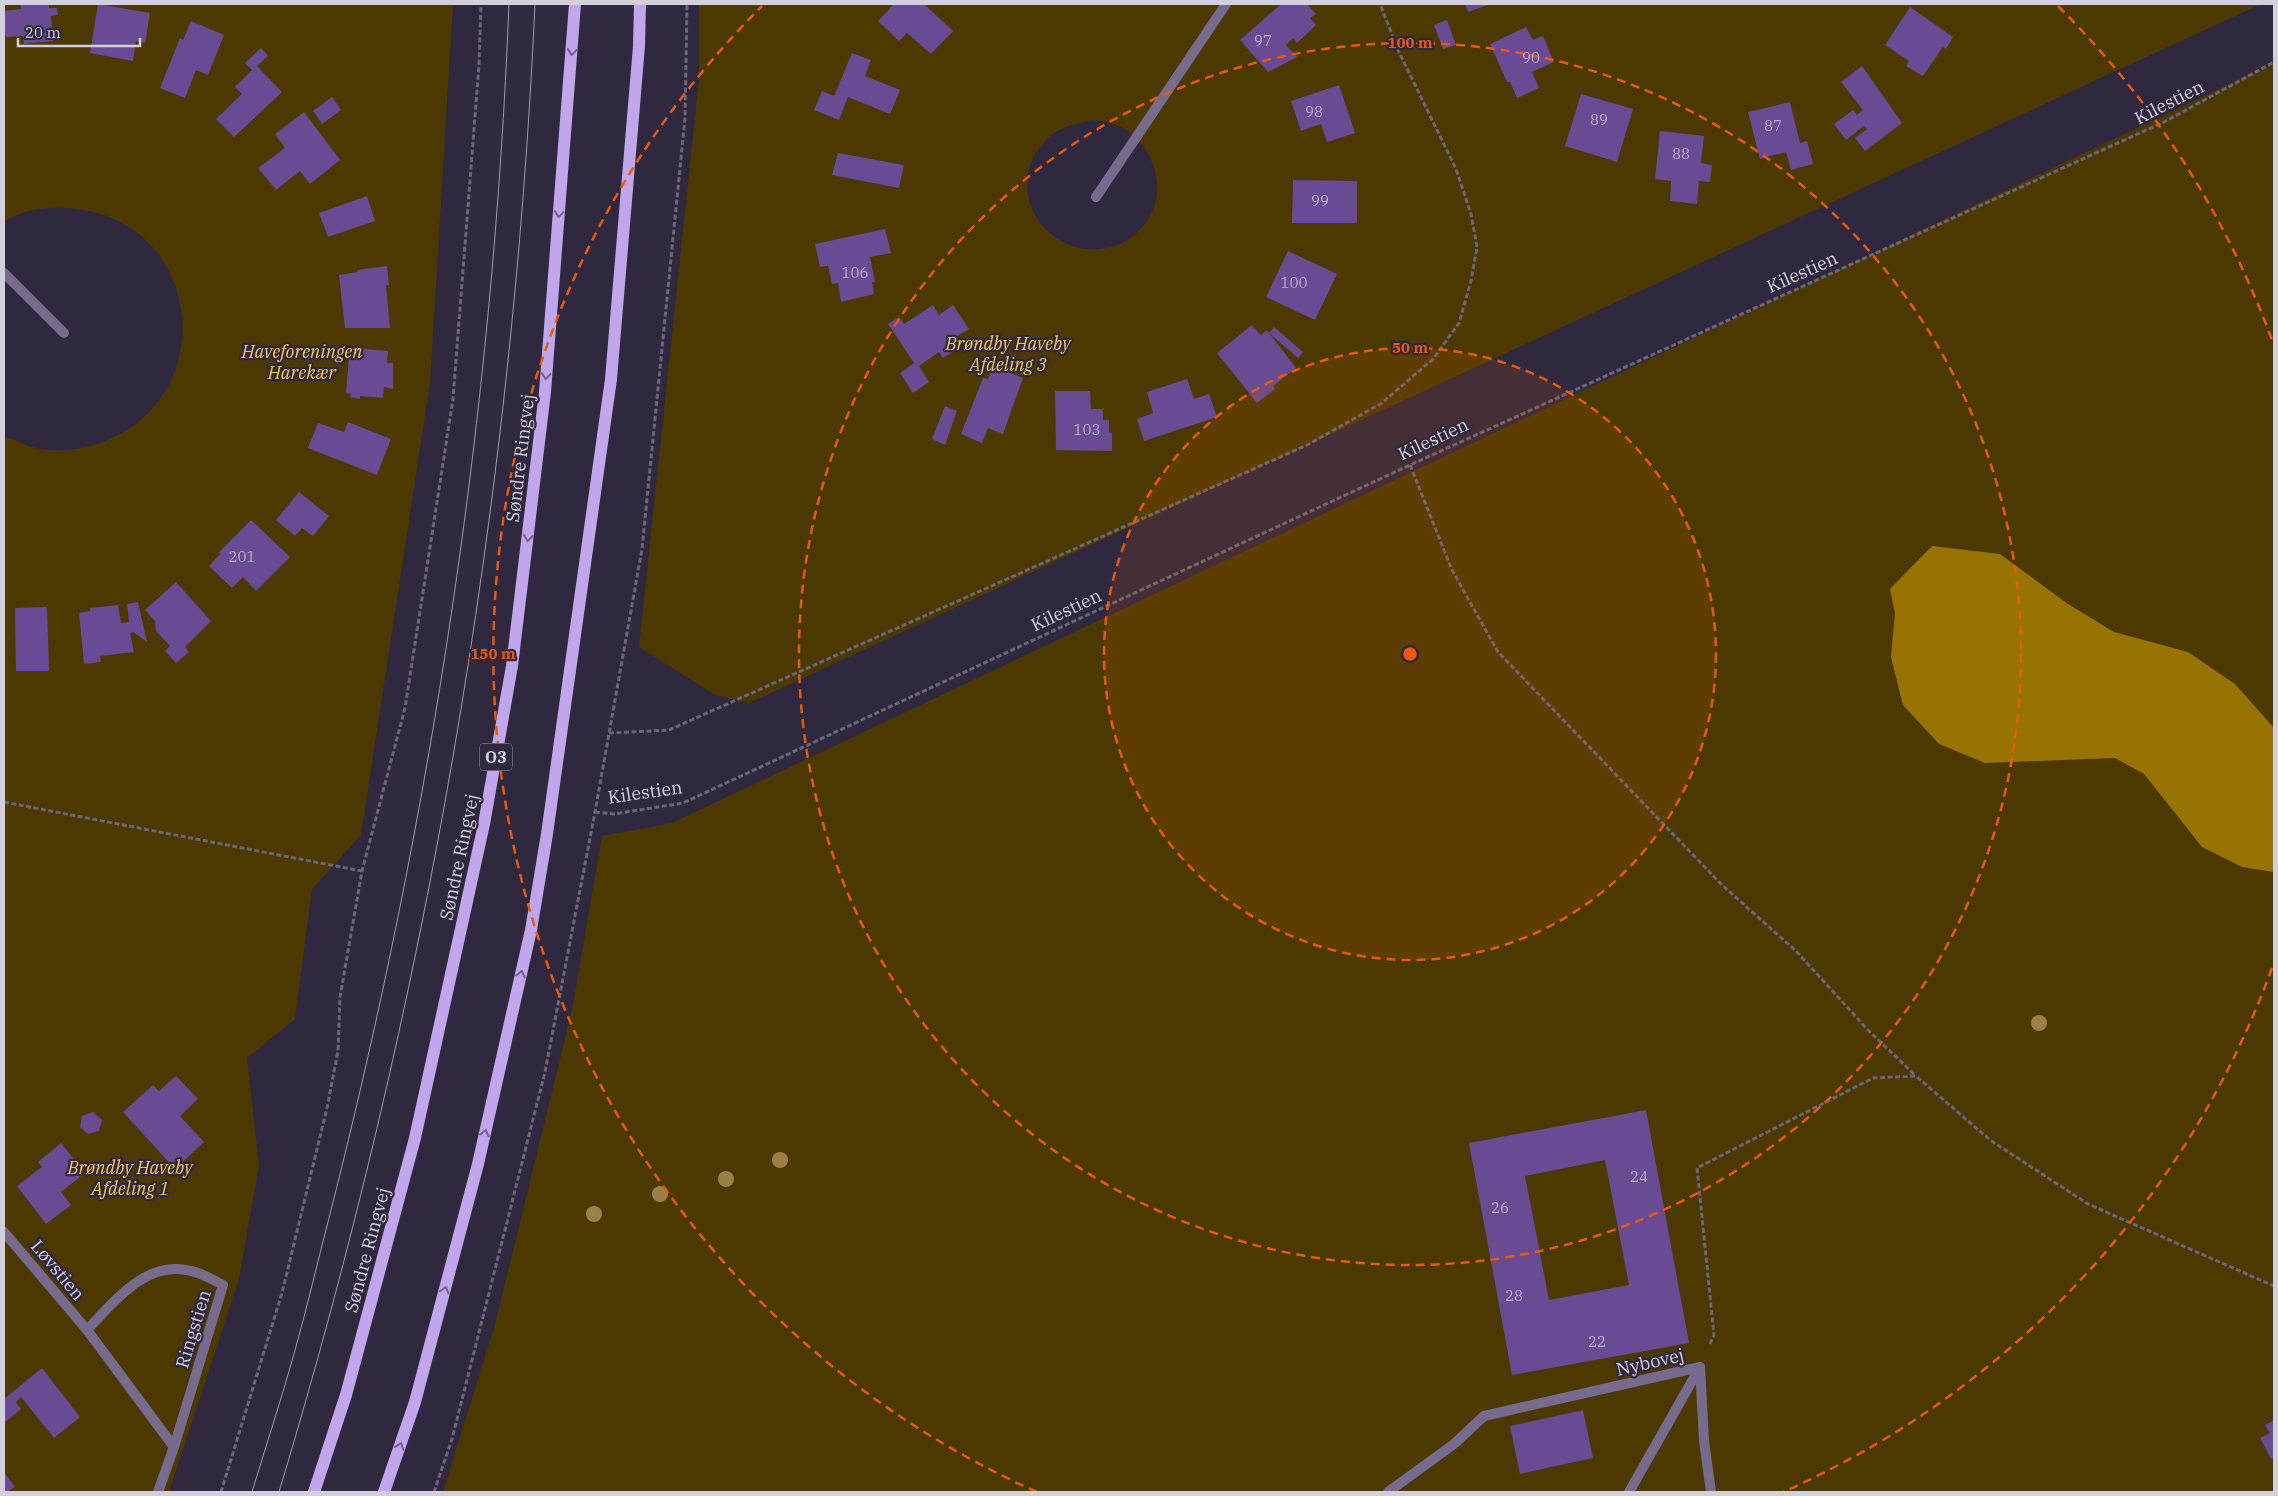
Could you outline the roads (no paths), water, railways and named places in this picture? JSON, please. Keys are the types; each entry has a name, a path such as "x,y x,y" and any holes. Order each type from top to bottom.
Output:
{"main road":[{"name":"Søndre Ringvej","path":"314,1492 346,1395 416,1138 484,824 512,666 545,392 575,4"},
{"path":"384,1492 416,1402 473,1183 532,920 566,701 612,379 639,46 640,4"}],"street":[{"path":"1096,197 1226,4"},
{"path":"4,273 64,334"},
{"name":"Løvstien","path":"4,1232 87,1330"},
{"name":"Ringstien","path":"87,1330 129,1286 151,1274 170,1270 191,1270 223,1285 174,1447 158,1492"},
{"path":"87,1330 174,1447"},
{"path":"1629,1492 1700,1368"},
{"name":"Nybovej","path":"1388,1492 1454,1444 1484,1416 1700,1368 1704,1441 1711,1492"}],"tram line":[{"path":"252,1492 299,1337 366,1065 427,765 451,614 472,462 488,310 501,157 509,4"},
{"path":"279,1492 331,1310 377,1127 418,942 453,756 482,569 506,381 523,193 535,4"}],"park label":[{"name":"Brøndby Haveby Afdeling 3","path":"1008,353"},
{"name":"Haveforeningen Harekær","path":"302,361"},
{"name":"Brøndby Haveby Afdeling 1","path":"130,1177"}]}
